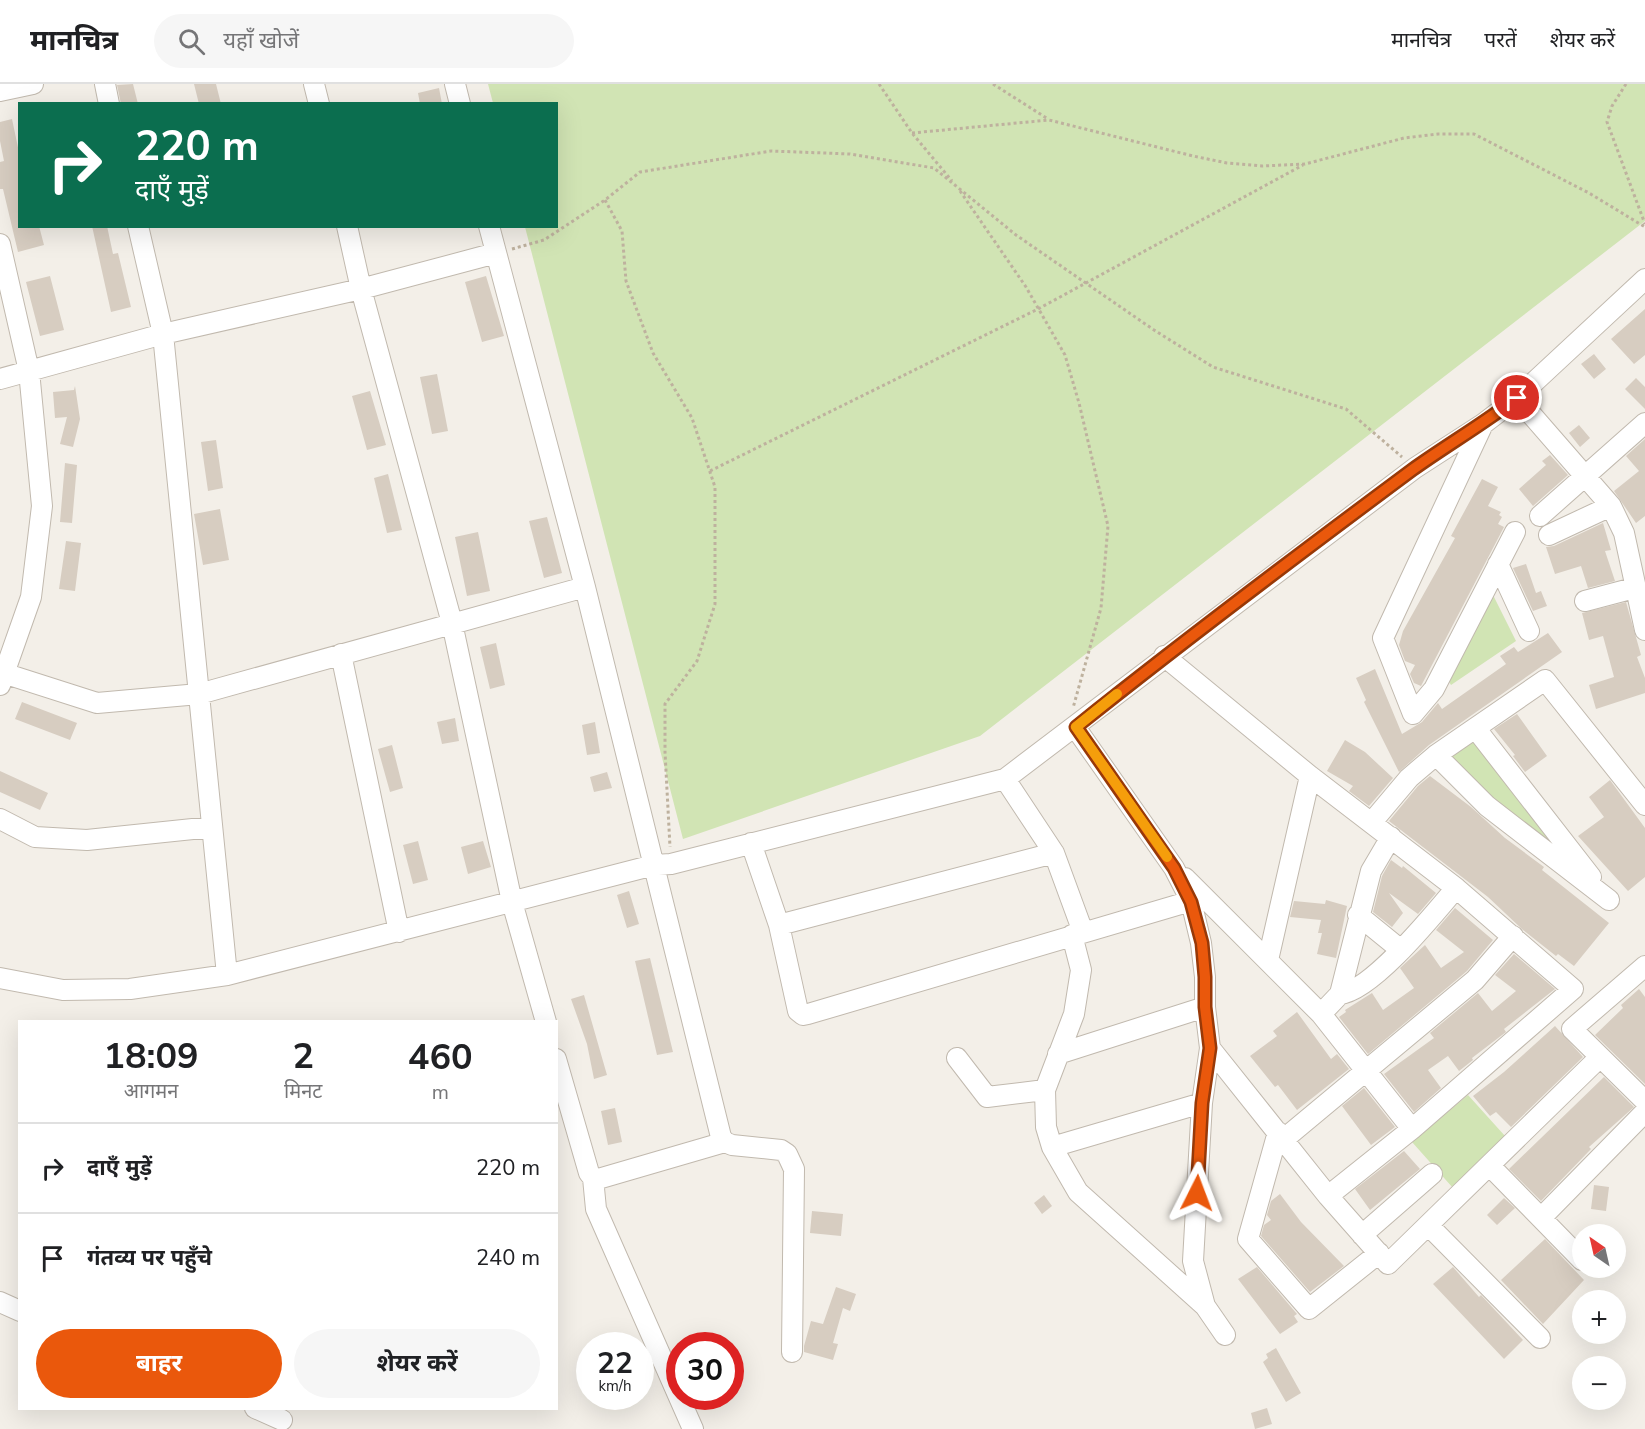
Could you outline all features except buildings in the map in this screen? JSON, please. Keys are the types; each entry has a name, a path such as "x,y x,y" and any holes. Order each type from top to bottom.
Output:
{"street":[{"path":"0,91 33,84"},
{"path":"105,84 109,102"},
{"path":"314,84 318,102"},
{"path":"455,84 460,102"},
{"path":"138,228 163,334 228,975"},
{"path":"347,228 361,289 452,624 512,902 545,1020"},
{"path":"490,228 585,587 663,864 721,1137 732,1145 782,1150 787,1154 794,1169 792,1352"},
{"path":"0,244 29,371 42,506 31,597 2,677 97,703 199,694 585,587"},
{"path":"0,379 163,334 361,289 496,253"},
{"path":"0,978 63,990 119,989 228,975 1005,779 1076,727 1164,656 1415,468 1483,424 1517,398 1645,279"},
{"path":"1517,398 1611,506 1624,533 1638,584 1645,630"},
{"path":"1540,516 1645,423"},
{"path":"1483,424 1383,638 1413,714 1434,689 1515,532"},
{"path":"1549,535 1611,506"},
{"path":"1498,564 1529,631"},
{"path":"1585,601 1638,584"},
{"path":"341,654 399,932"},
{"path":"1164,656 1310,776 1456,888 1573,989 1594,1011"},
{"path":"1372,822 1409,778 1436,755 1545,680 1645,806"},
{"path":"1076,727 1174,868 1191,902 1202,943 1205,1007 1210,1048 1202,1103 1193,1261 1205,1306"},
{"path":"1436,755 1487,806 1609,900 1476,729"},
{"path":"1268,960 1310,776"},
{"path":"1005,779 1054,853 1078,933 1081,970 1074,1014 1045,1090 1046,1127 1052,1147 1078,1192 1205,1306 1225,1335"},
{"path":"0,819 35,837 87,840 212,827"},
{"path":"1321,1014 1340,994 1358,915 1371,871 1391,837"},
{"path":"752,843 779,925 798,1011 803,1015 1078,933 1191,902"},
{"path":"779,925 1054,853"},
{"path":"1174,868 1321,1014 1412,1129"},
{"path":"1340,994 1351,993 1401,950 1456,888"},
{"path":"1358,915 1401,950"},
{"path":"1379,1253 1309,1309 1248,1239 1281,1136 1366,1071 1475,980 1513,936"},
{"path":"1642,974 1572,1029 1645,1101"},
{"path":"1328,1196 1412,1129 1573,989"},
{"path":"1058,1054 1205,1007"},
{"path":"1210,1048 1328,1196 1388,1264 1599,1058"},
{"path":"957,1058 987,1097 1045,1090"},
{"path":"558,1066 589,1173 593,1178 593,1200 596,1209 693,1429"},
{"path":"1052,1147 1202,1103"},
{"path":"1541,1218 1645,1112"},
{"path":"593,1178 598,1179 725,1142"},
{"path":"1490,1166 1572,1250"},
{"path":"1362,1235 1432,1174"},
{"path":"1429,1226 1540,1338"},
{"path":"0,1302 18,1310"},
{"path":"260,1410 282,1420"}],"path":[{"path":"879,84 912,133 957,186 1026,287 1065,355 1079,403 1108,526 1101,608 1073,704 1076,727"},
{"path":"993,84 1049,120"},
{"path":"1626,84 1611,106 1607,122 1645,226"},
{"path":"912,133 1049,120 1227,163 1262,166 1305,164 1404,138 1438,134 1474,134 1569,182 1645,226"},
{"path":"496,253 544,240 605,200 640,172 771,151 850,154 934,168 1016,235 1213,366 1346,409 1415,468"},
{"path":"710,471 1038,309 1305,164"},
{"path":"605,200 622,231 626,280 653,353 692,418 716,487 715,604 697,661 665,704 663,864"}],"green space":[{"path":"488,84 1645,84 1645,221 980,736 683,839 525,228 558,228 558,102 493,102"},
{"path":"1493,595 1516,641 1451,685 1448,680"},
{"path":"1476,739 1552,834 1542,842 1447,759"},
{"path":"1468,1095 1505,1136 1453,1188 1412,1142"}],"slow traffic":[{"path":"1117,694 1076,727 1167,857"}],"route":[{"path":"1197,1193 1202,1103 1210,1048 1205,1007 1202,943 1191,902 1174,868 1076,727 1164,656 1415,468 1483,424 1517,398"}]}
